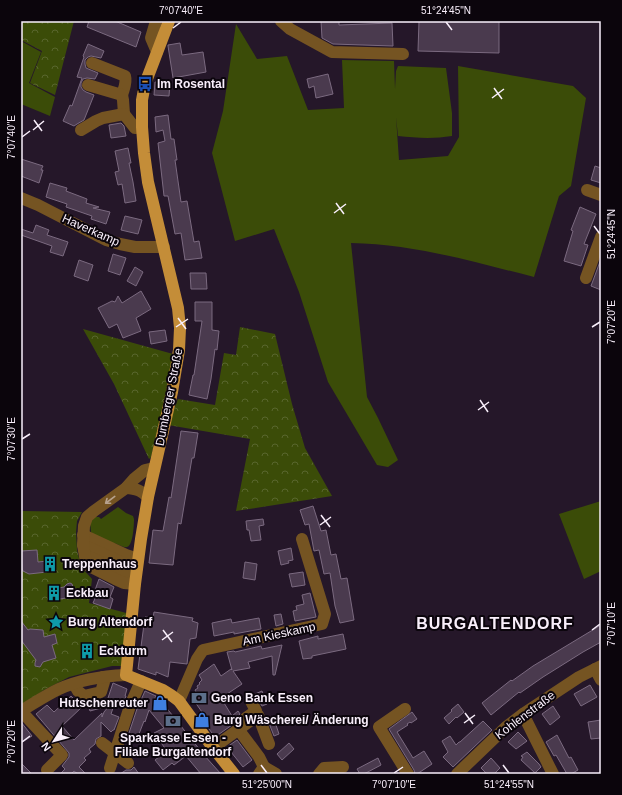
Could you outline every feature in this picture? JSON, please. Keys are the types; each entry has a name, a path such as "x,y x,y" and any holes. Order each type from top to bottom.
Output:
{"main road":[{"name":"Dumberger Straße","path":"126,675 136,571 148,497 172,392 179,350 180,328 178,308 148,182 142,127 142,100 145,84 169,21"},
{"path":"126,675 163,690 179,701 234,774"}],"street":[{"path":"156,21 151,38 157,52"},
{"path":"280,21 290,29 332,52 403,54"},
{"path":"92,63 125,76 125,87 122,95 124,114 135,128 142,127"},
{"path":"88,85 122,95"},
{"path":"81,130 103,118 124,114"},
{"path":"588,190 601,195"},
{"name":"Haverkamp","path":"21,198 38,205 106,240 135,247 164,246"},
{"path":"586,278 601,237"},
{"path":"84,545 84,526 87,517 126,488 145,470 154,468"},
{"path":"126,488 141,491 148,497"},
{"name":"Am Kieskamp","path":"179,701 197,659 203,650 322,624 325,614 302,539"},
{"path":"84,545 126,555 136,571 122,572 84,545"},
{"name":"Kohlenstraße","path":"457,774 506,727 523,714 579,677 599,672"},
{"path":"47,770 62,755 21,711 59,689 103,677 126,675"},
{"path":"110,768 115,754 116,735 141,681"},
{"path":"212,746 256,711 250,699"},
{"path":"405,709 379,727 408,774"},
{"path":"523,714 553,774"},
{"path":"212,746 238,730 258,715 269,744"},
{"path":"238,730 259,757 262,770 276,774"},
{"path":"102,743 128,763"},
{"path":"319,774 324,768 343,767"}],"green space":[{"path":"21,21 74,21 55,95 30,83 42,51 21,40"},
{"path":"236,24 257,59 287,56 308,110 344,108 342,60 394,61 395,89 396,71 398,66 446,68 452,113 452,136 425,138 398,136 396,117 399,160 448,156 459,137 458,66 573,86 586,98 571,186 559,196 534,277 421,250 374,244 351,243 367,397 398,460 388,467 377,465 328,382 299,292 274,229 235,241 212,153 223,111"},
{"path":"21,41 41,52 29,83 55,97 50,116 21,104"},
{"path":"240,327 275,334 292,404 305,448 332,496 236,511 250,439 168,425 178,399 215,405 224,353 236,355"},
{"path":"83,329 173,354 166,395 151,457 149,459 114,384"},
{"path":"601,501 601,571 584,579 559,514"},
{"path":"118,507 133,516 134,519 131,543 127,547 114,543 113,546 94,536 91,532 90,522 95,517 99,517 101,519"},
{"path":"21,511 82,512 77,521 77,550 81,567 92,579 89,603 130,614 125,666 112,666 69,677 44,690 21,705"}],"building":[{"path":"89,21 115,21 141,32 136,47 87,27"},
{"path":"321,21 339,21 339,25 392,23 393,46 333,44 322,38"},
{"path":"419,21 499,21 499,53 418,51"},
{"path":"180,43 182,55 203,52 206,72 173,78 168,45"},
{"path":"88,44 104,51 101,58 91,56 85,60 86,68 98,73 95,79 83,79 81,83 83,90 94,95 84,120 74,126 63,121 70,105 72,106 82,78 77,77"},
{"path":"328,74 333,94 316,98 314,86 309,88 307,79"},
{"path":"155,82 170,83 169,96 154,95"},
{"path":"168,115 171,139 174,139 177,160 175,160 181,202 187,201 194,242 199,241 202,258 185,260 181,233 175,234 168,196 164,196 158,143 165,141 163,130 156,132 155,117"},
{"path":"121,123 124,126 126,136 111,138 109,125"},
{"path":"128,148 131,163 129,163 136,201 125,203 122,184 118,185 115,172 119,171 115,151"},
{"path":"21,159 43,166 39,183 21,176"},
{"path":"595,166 601,168 601,183 591,180"},
{"path":"50,183 67,188 66,191 87,199 86,203 99,207 93,208 110,212 106,224 91,219 92,216 66,207 67,204 46,197"},
{"path":"580,207 596,214 584,244 588,245 581,266 564,261 573,231 571,230"},
{"path":"125,216 142,220 138,234 121,230"},
{"path":"36,225 49,230 47,235 68,242 63,256 50,252 52,246 21,235 21,229 33,233"},
{"path":"113,254 126,258 120,275 108,271"},
{"path":"601,259 601,290 591,286"},
{"path":"79,260 93,265 88,281 74,276"},
{"path":"135,267 143,272 136,286 127,281"},
{"path":"190,273 206,273 207,289 191,289"},
{"path":"141,291 151,309 136,318 141,331 123,338 117,324 109,328 98,308 112,301 115,302 118,296 122,303"},
{"path":"195,302 212,302 212,330 219,331 217,350 215,349 207,399 189,395 194,375 202,321 195,321"},
{"path":"165,330 167,341 151,344 149,332"},
{"path":"181,431 198,433 194,458 192,458 181,524 178,523 173,565 149,563 153,530 163,531 169,497 171,498"},
{"path":"313,506 321,531 326,530 331,555 336,554 341,579 347,578 354,620 340,623 335,606 330,573 324,574 319,550 314,551 309,524 305,525 300,510"},
{"path":"263,519 264,525 259,526 261,540 251,541 249,530 247,530 246,521"},
{"path":"291,548 293,560 288,561 289,563 281,565 278,551"},
{"path":"37,550 38,562 47,561 47,572 29,574 22,569 21,551"},
{"path":"245,562 257,564 255,580 243,578"},
{"path":"303,572 305,585 292,587 289,574"},
{"path":"99,579 114,587 110,597 113,599 110,609 93,603 97,594 94,593"},
{"path":"70,583 73,587 70,593 71,597 55,600 53,589 64,587"},
{"path":"310,593 316,617 295,621 293,611 297,610 296,606 304,604 302,595"},
{"path":"154,612 193,618 192,621 198,623 196,638 190,639 187,664 170,662 168,677 156,672 156,675 138,669 145,617 153,618"},
{"path":"281,614 283,624 276,626 274,615"},
{"path":"259,618 261,629 214,636 212,623 231,619 232,623"},
{"path":"21,621 28,630 43,630 44,637 55,634 57,643 52,645 56,658 43,662 40,667 35,666 36,660 21,640"},
{"path":"601,625 601,642 543,677 520,693 519,692 491,715 482,703 511,680 512,681 533,666"},
{"path":"343,634 346,649 303,659 299,641 318,636 318,639"},
{"path":"282,645 275,675 273,675 272,656 248,662 250,668 233,671 242,684 221,698 232,716 238,711 240,714 239,720 215,737 200,717 204,715 195,702 197,700 193,694 196,692 195,690 198,688 197,686 202,680 199,675 214,664 221,676 231,669 232,670 227,652 235,652 261,646 262,649"},
{"path":"113,683 127,689 124,702 116,699 111,714 119,717 114,730 111,732 101,722 101,736 96,739 95,744 89,749 91,752 84,758 86,760 79,767 86,774 78,774 74,771 71,774 60,774 65,769 62,766 69,757 69,753 36,714 47,705 54,712 71,696 82,707 62,726 74,740 102,713 102,717 109,706 105,707"},
{"path":"590,685 597,697 581,706 574,694"},
{"path":"145,691 156,696 155,698 161,701 221,774 201,774 186,756 174,765 172,763 163,770 155,760 167,751 154,733 164,728 149,710 137,739 134,738 132,744 126,742 137,709"},
{"path":"262,691 267,704 262,706 255,694"},
{"path":"99,700 101,708 90,711 87,703"},
{"path":"458,704 464,712 449,724 444,718"},
{"path":"553,706 560,717 550,725 542,714"},
{"path":"412,712 417,719 411,723 410,722 397,732 413,758 424,751 432,764 417,774 415,774 389,729"},
{"path":"273,716 279,734 274,736 267,718"},
{"path":"601,720 601,738 591,739 588,722"},
{"path":"483,721 492,730 453,767 443,757 448,752 442,741 450,736 456,745"},
{"path":"21,722 32,736 21,743"},
{"path":"518,732 527,741 516,749 508,742"},
{"path":"557,735 569,758 571,757 578,770 571,774 567,774 556,755 554,756 546,742"},
{"path":"237,740 252,760 243,767 227,747"},
{"path":"289,743 294,749 282,760 277,754"},
{"path":"527,752 541,767 535,773 521,760 523,757 521,756"},
{"path":"378,758 381,765 364,774 360,774 357,769"},
{"path":"491,758 500,768 494,774 487,774 481,768"},
{"path":"21,763 32,774 21,774"},
{"path":"134,767 139,774 120,774 126,770 131,770"}],"place":[{"name":"Im Rosental","path":"145,84"},
{"name":"Treppenhaus","path":"50,564"},
{"name":"Eckbau","path":"54,593"},
{"name":"Burg Altendorf","path":"56,622"},
{"name":"Eckturm","path":"87,651"},
{"name":"Geno Bank Essen","path":"199,698"},
{"name":"Hutschenreuter","path":"160,703"},
{"name":"Burg Wäscherei/ Änderung","path":"202,720"},
{"name":"Sparkasse Essen - Filiale Burgaltendorf","path":"173,721"}],"district":[{"name":"BURGALTENDORF","path":"495,623"}]}
